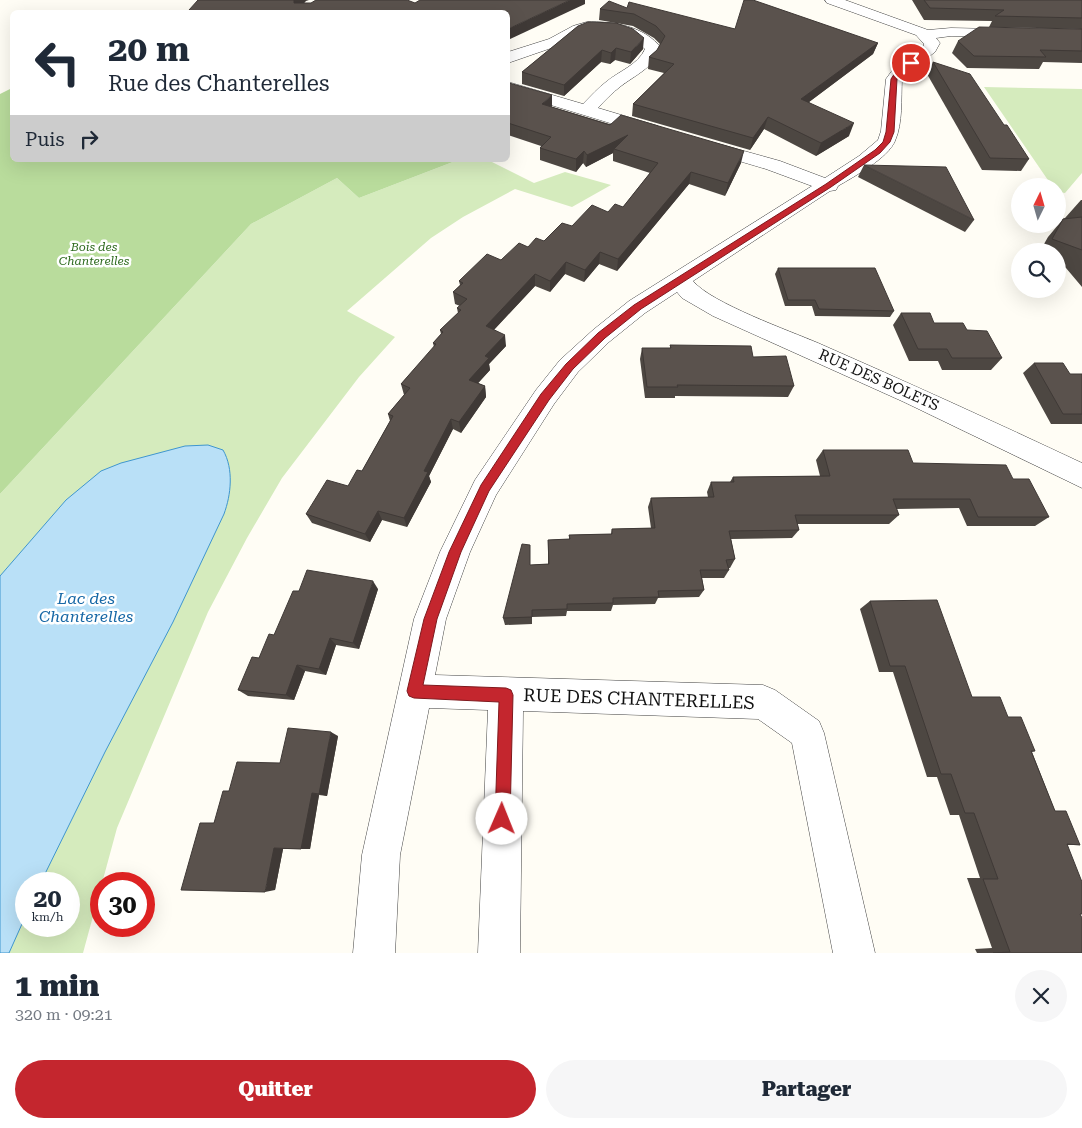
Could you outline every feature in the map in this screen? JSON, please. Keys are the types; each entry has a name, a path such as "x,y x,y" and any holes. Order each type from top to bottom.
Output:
{"street":[{"path":"374,953 381,855 430,619 455,552 485,488 545,397 569,366 601,336 637,307 829,186 872,156 886,142 892,114 894,79 900,71 930,49 932,42 914,30 832,0"},
{"path":"853,8 866,0"},
{"path":"510,57 527,48 550,43 578,29 591,26 615,29 648,41 653,48 651,54 637,69 613,84 587,110"},
{"path":"914,30 1082,34"},
{"path":"510,88 671,135"},
{"path":"690,141 773,165 829,186"},
{"name":"RUE DES BOLETS","path":"680,281 690,293 721,310 913,395 1082,476"},
{"name":"RUE DES CHANTERELLES","path":"414,691 763,702 807,734 854,953"},
{"name":"RUE DES CHANTERELLES","path":"499,953 506,695"}],"green space":[{"path":"984,87 1082,89 1082,173 1066,192 1066,178 1047,178"},
{"name":"Bois des Chanterelles","path":"10,89 10,162 453,162 359,198 337,178 251,224 0,494 0,94"},
{"path":"453,162 492,162 534,183 565,172 611,185 572,207 515,189 463,217 431,238 347,311 395,337 359,377 282,478 247,538 208,612 117,828 105,872 90,872 90,927 83,953 0,953 0,494 251,224 337,178 359,198"}],"water":[{"name":"Lac des Chanterelles","path":"208,445 223,450 229,465 230,474 230,490 224,514 173,622 105,752 46,872 15,872 16,937 9,953 0,953 0,576 66,500 101,471 121,463 185,446"}],"building":[{"path":"198,0 294,0 294,3 311,3 316,0 407,0 415,3 420,0 570,0 510,28 510,10 189,10"},
{"path":"744,0 753,0 878,43 801,99 854,123 821,143 768,117 753,138 633,104 674,64 649,57 657,50 665,36 656,26 634,14 600,9 609,1 627,8 629,2 735,29"},
{"path":"924,0 1082,0 1082,18 995,16 1004,10 930,8"},
{"path":"588,22 616,23 633,29 644,38 631,52 616,48 611,53 602,50 564,85 522,72 578,26"},
{"path":"979,27 1082,29 1082,51 1040,50 1046,57 974,56 958,41"},
{"path":"933,62 970,74 1029,159 990,158"},
{"path":"510,83 552,95 542,104 610,125 621,115 744,151 728,183 691,172 618,259 600,252 585,270 566,262 550,281 535,274 486,326 505,335 485,356 489,358 469,380 485,386 459,422 451,419 424,471 428,472 404,518 378,511 365,534 306,514 327,480 348,486 357,470 362,471 393,416 388,414 410,388 401,384 436,344 433,343 443,332 440,330 461,310 457,308 467,299 453,292 463,283 459,281 487,254 501,260 519,243 528,247 536,238 544,241 562,223 572,226 592,205 608,212 615,204 623,207 658,163 614,149 628,135 587,155 584,151 576,159 540,148 551,137 510,124"},
{"path":"864,165 946,167 974,220"},
{"path":"1082,217 1082,250 1052,239 1055,233 1066,233 1066,219"},
{"path":"778,268 875,268 894,311 819,309 815,300 788,300"},
{"path":"901,313 930,313 934,323 963,323 967,330 987,331 1002,358 952,358 947,349 918,349"},
{"path":"670,345 751,346 753,357 786,356 794,386 677,385 678,387 647,387 642,348 671,348"},
{"path":"1034,363 1063,363 1070,374 1082,374 1082,414 1063,414"},
{"path":"823,450 908,450 913,463 1006,465 1013,479 1029,479 1049,517 978,517 970,499 893,499 899,515 795,515 799,530 729,531 735,559 726,560 729,570 700,570 704,590 658,591 659,597 613,598 613,603 567,604 567,609 532,610 532,617 503,618 522,544 530,545 530,565 549,564 548,540 570,539 569,535 612,534 612,529 655,528 651,498 714,497 711,482 734,482 733,477 830,476"},
{"path":"307,570 373,581 353,643 330,638 319,669 297,665 286,695 238,690 252,657 259,658 269,634 274,635 293,591 299,591"},
{"path":"937,600 972,697 1000,697 1008,717 1021,717 1035,751 1031,751 1055,811 1066,811 1080,845 1067,844 1082,882 1082,914 1080,914 1082,918 1082,953 993,953 1010,952 983,879 998,879 974,813 965,813 951,774 941,774 905,666 890,666 870,601"},
{"path":"288,728 331,732 319,794 312,793 301,849 274,848 265,892 181,890 200,823 214,823 223,791 229,791 237,762 280,763"}],"route":[{"path":"502,819 506,695 414,691 430,619 455,552 485,488 545,397 569,366 601,336 637,307 829,186 878,152 886,142 890,132 894,79 900,71 911,63"}]}
